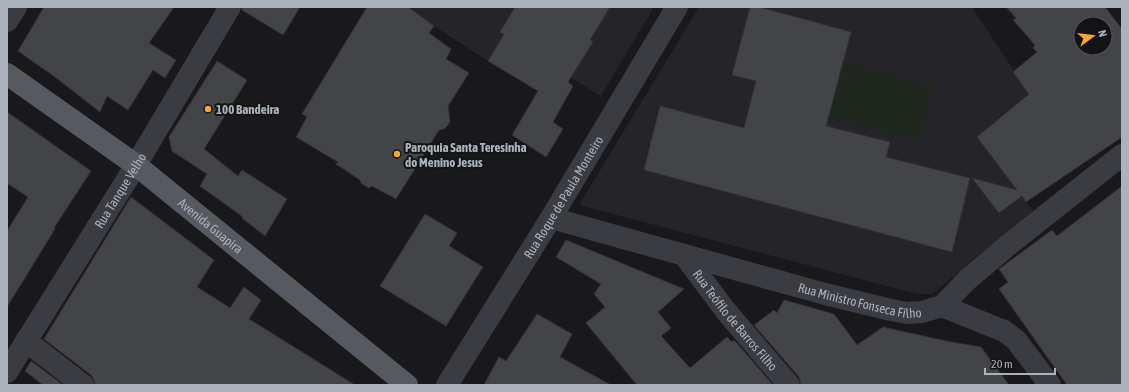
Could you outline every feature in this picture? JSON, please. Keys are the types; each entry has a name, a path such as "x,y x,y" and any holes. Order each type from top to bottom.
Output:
{"main road":[{"name":"Avenida Guapira","path":"7,74 136,165 407,385"}],"street":[{"path":"7,21 16,7"},
{"name":"Rua Tanque Velho","path":"7,372 136,165 230,7"},
{"name":"Rua Roque de Paula Monteiro","path":"447,385 551,218 677,7"},
{"name":"Rua Ministro Fonseca Filho","path":"551,218 825,294 891,310 922,312 942,306 978,270 1121,157"},
{"name":"Rua Teófilo de Barros Filho","path":"684,254 725,310 789,385"},
{"path":"942,306 1004,331 1016,340 1050,385"},
{"path":"26,341 83,385"}],"shaded area":[{"path":"408,7 654,7 601,96 502,36 488,61 434,26"},
{"path":"699,7 972,7 1029,94 977,137 1033,211 932,294 917,294 579,205"},
{"path":"843,62 933,86 919,140 828,118"}],"building":[{"path":"44,7 174,7 149,43 176,60 165,78 153,70 128,110 107,96 100,112 55,77 18,51"},
{"path":"242,7 300,7 283,35 242,10"},
{"path":"367,7 408,7 434,26 429,33 451,49 446,59 469,73 448,106 450,121 448,125 444,129 439,130 396,199 372,186 369,188 336,164 338,162 296,137 307,117 302,114"},
{"path":"515,7 610,7 590,40 593,42 568,82 573,86 553,122 563,129 546,157 512,135 538,91 488,61 504,34 500,32"},
{"path":"750,7 759,7 851,32 826,126 890,142 886,157 970,178 952,252 644,170 660,106 744,128 756,81 732,75"},
{"path":"1006,7 1105,7 1112,16 1073,16 1073,56 1113,56 1113,17 1122,29 1122,137 1026,202 1022,196 999,213 972,178 1017,190 977,137 1029,94 1013,72 1037,52 1033,48 1035,45 1013,20 1016,18"},
{"path":"217,61 247,80 204,149 238,176 242,170 287,199 265,236 242,218 243,217 200,186 207,174 172,151 169,137"},
{"path":"7,112 91,171 54,228 55,229 7,307 7,231 28,197 7,183"},
{"path":"1122,186 1122,385 1067,385 999,289 1008,282 999,269 1052,230 1057,236"},
{"path":"131,197 214,260 197,287 230,308 244,287 261,300 249,319 355,385 95,385 91,375 44,339"},
{"path":"425,214 457,233 449,246 483,267 446,326 380,286"},
{"path":"566,240 684,289 658,312 671,328 661,336 690,368 727,337 732,342 734,340 773,385 637,385 586,323 605,307 594,294 601,284 556,257"},
{"path":"784,300 834,314 857,345 883,327 981,347 1009,385 801,385 799,377 754,325 774,310 777,313"},
{"path":"537,314 572,334 560,357 611,385 484,385 499,357 506,361"},
{"path":"31,361 63,385 43,385 25,371"}],"place":[{"name":"100 Bandeira","path":"208,109"},
{"name":"Paroquia Santa Teresinha do Menino Jesus","path":"397,154"}]}
